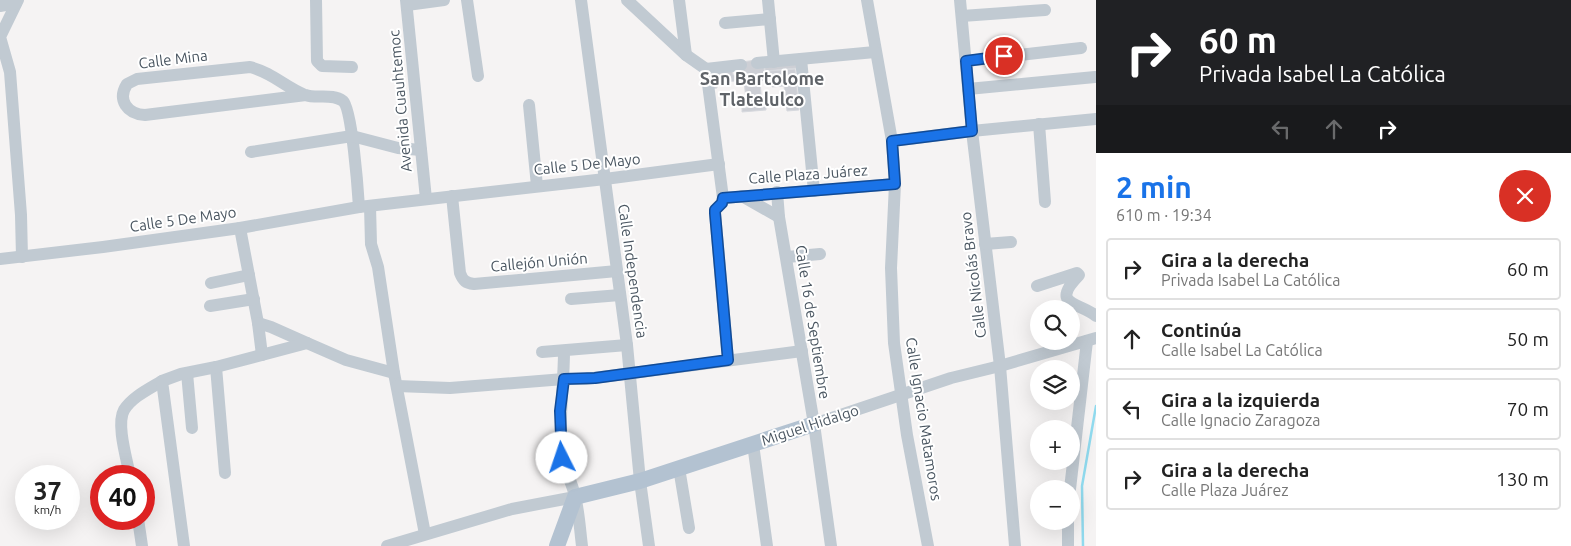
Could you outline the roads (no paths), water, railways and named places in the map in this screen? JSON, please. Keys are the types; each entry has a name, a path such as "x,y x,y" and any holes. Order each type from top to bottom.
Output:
{"main road":[{"name":"Miguel Hidalgo","path":"575,497 640,481 814,424"},
{"path":"557,546 575,497"}],"street":[{"path":"316,0 317,61 322,66 352,67"},
{"path":"407,3 444,0"},
{"path":"467,0 478,76"},
{"name":"Calle Independencia","path":"581,0 627,345 640,481 649,546"},
{"path":"627,0 686,55 706,69 741,65"},
{"path":"679,0 686,55"},
{"path":"768,0 774,62"},
{"name":"Calle Ignacio Matamoros","path":"867,0 892,141 895,184 892,293 894,343 900,394 928,546"},
{"name":"Calle Nicolás Bravo","path":"960,0 972,131 1000,366 1015,546"},
{"path":"0,6 17,2"},
{"path":"17,2 0,37 10,72 21,215 22,257"},
{"name":"Avenida Cuauhtemoc","path":"407,3 426,198"},
{"path":"962,16 1045,10"},
{"path":"725,23 770,19"},
{"path":"966,61 1081,48"},
{"path":"757,63 875,52"},
{"path":"801,59 814,191"},
{"name":"Calle Mina","path":"306,95 264,70 250,67 137,79 127,84 123,94 123,103 129,110 145,116 306,95 337,98 346,104 352,136"},
{"path":"706,69 723,198 722,203 715,210 728,360"},
{"path":"968,89 1095,77"},
{"path":"529,105 537,186"},
{"path":"892,141 1096,119"},
{"path":"1039,124 1045,202"},
{"path":"251,152 352,136 405,149 420,150"},
{"path":"352,136 371,244 378,267 394,374 425,534"},
{"name":"Calle 5 De Mayo","path":"0,259 240,228 426,198 605,179 719,164"},
{"name":"Calle Plaza Juárez","path":"723,198 777,192 814,191 895,184"},
{"name":"Calle 16 de Septiembre","path":"777,192 779,217 814,424 831,546"},
{"name":"Callejón Unión","path":"452,196 460,273 465,281 474,284 617,271"},
{"path":"742,196 779,217"},
{"path":"240,228 250,275 262,355"},
{"path":"985,244 1011,242"},
{"path":"786,257 820,254"},
{"path":"1037,286 1077,273 1079,275 1067,293 1069,301 1096,316"},
{"path":"211,283 250,275"},
{"path":"570,299 620,295"},
{"path":"210,306 254,299"},
{"path":"258,323 272,327 346,360 394,374"},
{"path":"1071,480 1092,340"},
{"name":"Miguel Hidalgo","path":"814,424 951,378 1092,340"},
{"path":"128,465 122,428 124,411 146,390 162,381 186,373 307,343"},
{"path":"542,352 627,345"},
{"path":"564,351 564,379 560,411 562,458 575,497 582,546"},
{"path":"397,386 450,388 586,379 802,351"},
{"path":"216,367 226,473"},
{"path":"186,373 192,428"},
{"path":"162,381 184,546"},
{"path":"753,444 766,546"},
{"path":"679,468 689,528"},
{"path":"388,546 512,509 575,497"},
{"path":"140,530 142,546"},
{"path":"1068,530 1068,546"}],"waterway":[{"path":"1083,546 1082,486 1096,406"}],"district":[{"name":"San Bartolome Tlatelulco","path":"762,88"}]}
